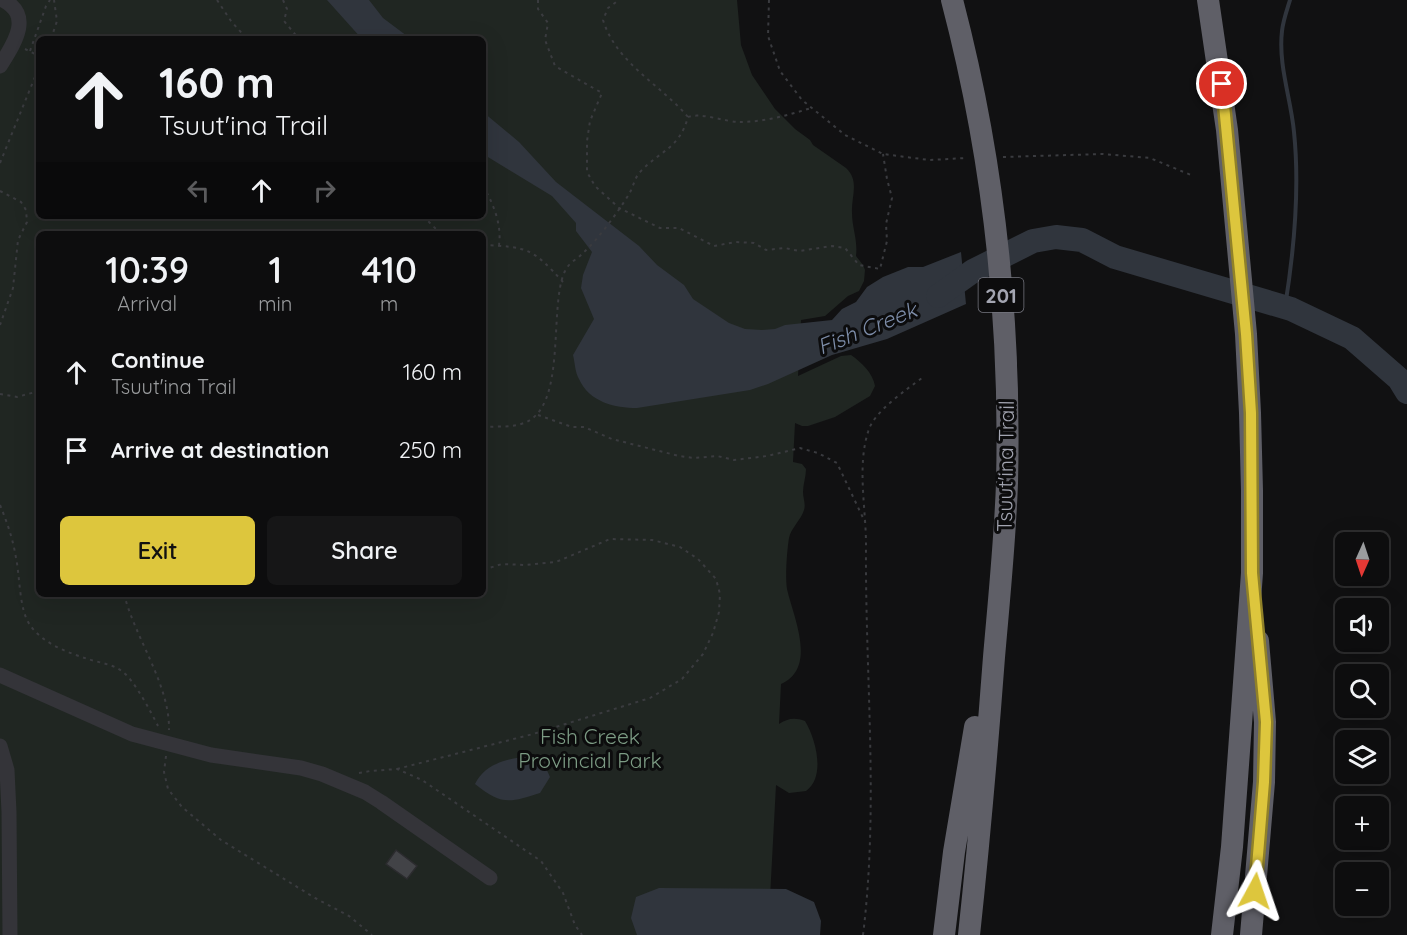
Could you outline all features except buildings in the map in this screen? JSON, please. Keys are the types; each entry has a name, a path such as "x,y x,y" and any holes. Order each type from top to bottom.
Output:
{"highway":[{"name":"Tsuut'ina Trail","path":"952,0 982,141 995,234 1007,412 1007,484 1002,565 980,833 969,935"},
{"path":"1208,0 1232,173 1251,413 1252,573 1232,847 1222,935"},
{"path":"944,935 954,852 1002,565"},
{"path":"1251,935 1264,782 1266,722 1252,573"}],"lane":[{"path":"0,66 13,46 19,31 16,13 3,0"},
{"path":"0,675 106,723 167,744 211,755 301,768 336,779 381,802 490,878"},
{"path":"0,746 7,770 4,787 9,935"}],"path":[{"path":"52,0 57,21 52,36"},
{"path":"36,54 30,51 46,6 52,0"},
{"path":"217,0 235,27 245,36"},
{"path":"283,0 286,9 284,21 296,36"},
{"path":"538,0 538,9 548,23 545,40 555,66 602,93 590,121 587,141 587,172 595,186 619,208 660,228 679,228 714,246 736,242 754,243 766,250 785,248 799,252 832,246 845,248 859,265 880,269 892,198 884,154"},
{"path":"619,0 608,8 603,20 612,40 641,73 677,104 688,117"},
{"path":"769,0 768,36 780,71 802,100 845,135 884,154 929,160 972,158"},
{"path":"0,163 36,74"},
{"path":"486,427 522,424 538,415 545,402 554,362 562,282 566,268 585,252 619,208 629,193 634,179 645,167 675,145 688,117 696,114 720,120 744,122 785,116 811,108"},
{"path":"993,157 1102,154 1150,158 1191,176"},
{"path":"0,191 21,202 27,216 27,222 17,247 13,288 0,325"},
{"path":"486,192 501,233 499,245"},
{"path":"426,219 438,231"},
{"path":"486,245 521,247 536,255 562,282"},
{"path":"863,935 872,828 866,523 863,478 868,430 876,417 922,378"},
{"path":"0,396 17,398 36,392"},
{"path":"538,415 572,427 584,427 612,439 679,456 694,458 717,456 734,460 767,456 800,448 818,453 837,464 866,523"},
{"path":"0,505 16,557 24,613 29,624 41,637 60,648 110,665 123,672 149,708 167,744"},
{"path":"336,779 370,771 397,769 533,734 650,698 682,679 703,654 713,633 719,612 720,594 716,579 698,559 680,547 652,540 610,539 556,562 525,565 502,564 486,569"},
{"path":"125,597 167,707 169,723 164,772 168,789 182,807 221,840 315,898 349,916 372,935"},
{"path":"397,769 422,780 541,861 563,892 575,925 582,935"}],"green space":[{"name":"Fish Creek Provincial Park","path":"0,0 737,0 741,45 752,75 775,109 813,145 846,168 854,184 852,213 856,256 865,270 864,281 859,291 848,296 825,316 801,320 798,376 841,356 851,355 869,372 875,386 870,396 835,417 808,426 795,423 793,462 802,464 806,469 803,492 805,506 789,538 786,578 801,654 792,676 781,684 779,724 791,719 805,721 813,738 817,767 816,777 806,791 789,793 776,785 768,935 0,935"}],"water":[{"path":"327,0 369,0 383,18 407,36 359,36"},
{"path":"486,114 519,142 556,182 639,246 657,265 684,285 693,299 729,323 745,329 762,330 832,320 842,309 856,302 867,287 883,277 908,267 923,267 961,252 966,304 887,339 832,355 750,390 637,408 612,405 589,393 583,387 577,373 573,355 594,319 581,288 583,275 592,252 576,231 576,223 552,196 486,156"},
{"path":"531,756 545,766 550,777 540,793 520,799 506,800 492,796 475,784 491,766 514,758"},
{"path":"659,888 786,889 814,902 821,921 820,935 637,935 631,918 636,897"}],"waterway":[{"path":"1285,307 1296,198 1294,132 1281,44 1283,23 1290,0"},
{"name":"Fish Creek","path":"938,296 973,271 1033,241 1056,237 1082,240 1115,257 1291,309 1352,338 1399,379 1407,392"}],"route":[{"path":"1222,84 1246,334 1251,413 1252,573 1266,722 1264,782 1255,891"}]}
